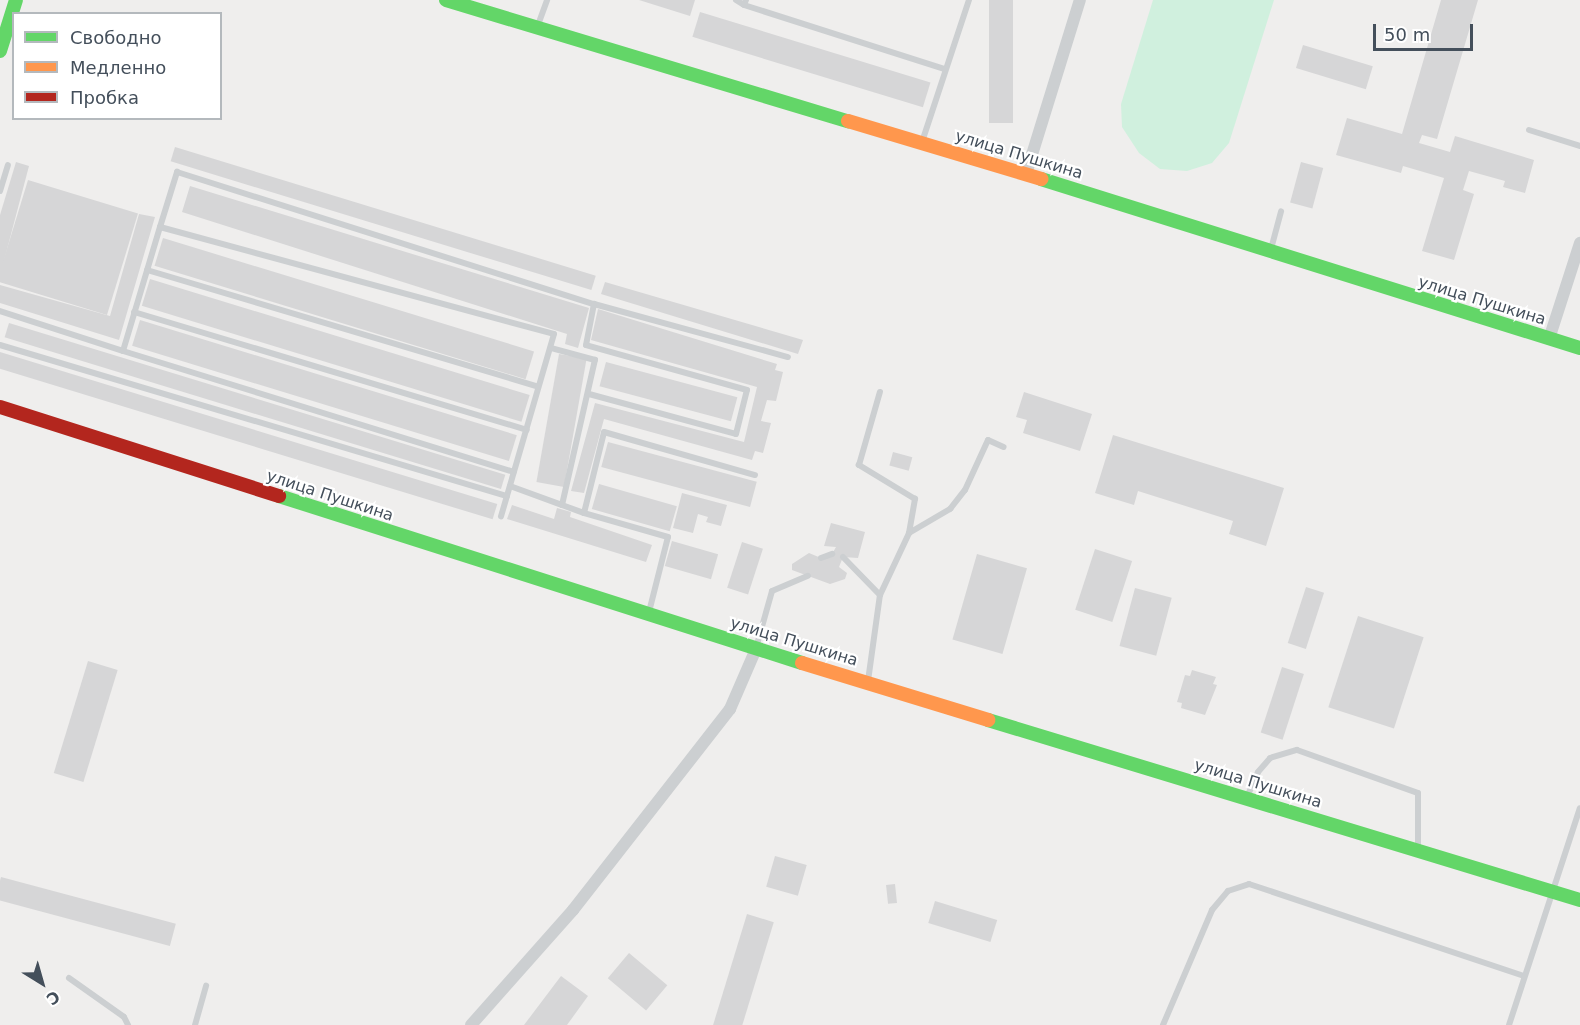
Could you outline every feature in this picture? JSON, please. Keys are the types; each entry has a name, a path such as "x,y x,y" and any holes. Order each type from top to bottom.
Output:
{"main road":[{"name":"улица Пушкина","path":"446,0 537,30 1026,174 1580,348"},
{"path":"0,51 12,13"},
{"name":"улица Пушкина","path":"0,407 756,649 868,681 1580,900"}],"street":[{"path":"1026,174 1080,0"},
{"path":"1549,339 1580,243"},
{"path":"471,1025 573,910 730,709 756,649"}],"lane":[{"path":"537,30 547,0"},
{"path":"736,0 944,69"},
{"path":"922,143 944,69 969,0"},
{"path":"1529,130 1580,146"},
{"path":"0,191 8,165"},
{"path":"123,351 177,172 594,304 788,357"},
{"path":"1270,252 1281,212"},
{"path":"160,227 554,334 501,516"},
{"path":"147,270 537,386"},
{"path":"589,394 736,434 747,390 586,345 594,304"},
{"path":"0,311 514,472"},
{"path":"135,312 526,430"},
{"path":"0,345 507,496"},
{"path":"551,348 595,360"},
{"path":"562,505 598,350"},
{"path":"868,681 880,595 909,533 915,499 859,465 880,392"},
{"path":"584,513 604,432 755,475"},
{"path":"909,533 950,509 965,490 988,440 1004,447"},
{"path":"510,486 584,513 668,537 648,613"},
{"path":"821,558 832,554"},
{"path":"843,558 880,595"},
{"path":"756,649 772,591 808,576"},
{"path":"1247,797 1258,772 1270,758 1297,750 1418,793 1418,850"},
{"path":"1509,1025 1550,891 1580,808"},
{"path":"1163,1025 1212,910 1228,891 1249,884 1524,976"},
{"path":"69,978 124,1017 128,1025"},
{"path":"195,1025 206,986"}],"green space":[{"path":"1153,0 1274,0 1229,143 1212,163 1187,171 1160,169 1139,153 1122,127 1121,104"}],"building":[{"path":"639,0 695,0 690,16"},
{"path":"989,0 1013,0 1013,123 989,123"},
{"path":"1441,0 1478,0 1437,139 1422,135 1419,143 1450,152 1455,136 1534,160 1525,193 1503,187 1505,181 1469,171 1463,190 1474,194 1454,260 1422,251 1444,178 1403,166 1401,173 1336,155 1347,118 1402,134"},
{"path":"700,12 930,82 923,107 692,37"},
{"path":"1303,45 1373,66 1366,89 1296,68"},
{"path":"175,147 596,276 591,290 171,161"},
{"path":"16,162 29,166 0,276 0,215"},
{"path":"1301,162 1323,168 1312,209 1290,203"},
{"path":"28,180 138,214 107,315 0,282 0,272"},
{"path":"190,186 589,308 578,348 565,344 567,334 182,212"},
{"path":"139,214 155,217 119,340 0,303 0,285 110,316"},
{"path":"163,238 534,351 526,379 155,266"},
{"path":"150,279 530,395 521,422 142,306"},
{"path":"605,282 803,340 798,354 601,294"},
{"path":"598,309 777,364 775,370 783,372 776,401 767,400 761,421 771,423 763,453 755,451 752,460 604,419 584,493 571,491 595,403 744,442 757,387 591,340"},
{"path":"140,320 517,435 509,461 132,346"},
{"path":"9,323 505,475 501,489 5,337"},
{"path":"0,352 497,504 493,519 0,369"},
{"path":"559,354 587,359 564,487 536,482"},
{"path":"606,362 737,397 731,421 600,386"},
{"path":"1024,392 1092,414 1080,451 1023,433 1027,420 1016,417"},
{"path":"1113,435 1284,488 1266,546 1229,534 1233,521 1138,491 1134,505 1095,493"},
{"path":"608,442 757,482 750,507 601,467"},
{"path":"893,452 912,457 909,471 889,466"},
{"path":"599,484 677,506 670,531 592,509"},
{"path":"682,493 727,505 721,526 706,522 708,517 698,514 693,533 673,528"},
{"path":"512,505 554,519 557,508 571,512 570,517 652,545 646,562 507,519"},
{"path":"831,523 865,532 858,558 843,557 839,567 847,573 845,579 830,584 792,570 792,564 809,553 821,558 832,554 836,547 824,546"},
{"path":"672,541 718,554 711,579 665,566"},
{"path":"742,542 763,549 748,594 727,588"},
{"path":"1095,549 1132,561 1112,622 1075,610"},
{"path":"977,554 1027,568 1002,654 952,640"},
{"path":"1306,587 1324,593 1306,649 1288,643"},
{"path":"1135,588 1172,598 1156,656 1119,646"},
{"path":"1358,616 1424,637 1394,729 1328,707"},
{"path":"88,661 118,670 83,782 54,773"},
{"path":"1282,667 1304,674 1283,740 1261,733"},
{"path":"1192,670 1216,677 1213,684 1217,685 1205,715 1181,708 1182,703 1177,702 1185,675 1190,676"},
{"path":"775,856 807,865 798,896 766,887"},
{"path":"1,877 176,924 170,946 0,901"},
{"path":"895,884 897,903 888,904 886,885"},
{"path":"935,901 997,920 990,942 928,923"},
{"path":"747,914 774,922 742,1025 713,1025"},
{"path":"629,953 667,985 646,1010 608,978"},
{"path":"561,976 588,996 567,1025 524,1025"}],"traffic: fast":[{"path":"12,12 16,0"},
{"path":"446,0 848,121"},
{"path":"0,51 12,13"},
{"path":"1041,179 1580,348"},
{"path":"279,496 802,663"},
{"path":"988,720 1580,900"}],"traffic: slow":[{"path":"848,121 1041,179"},
{"path":"802,663 988,720"}],"traffic: jam":[{"path":"0,407 279,496"}]}
